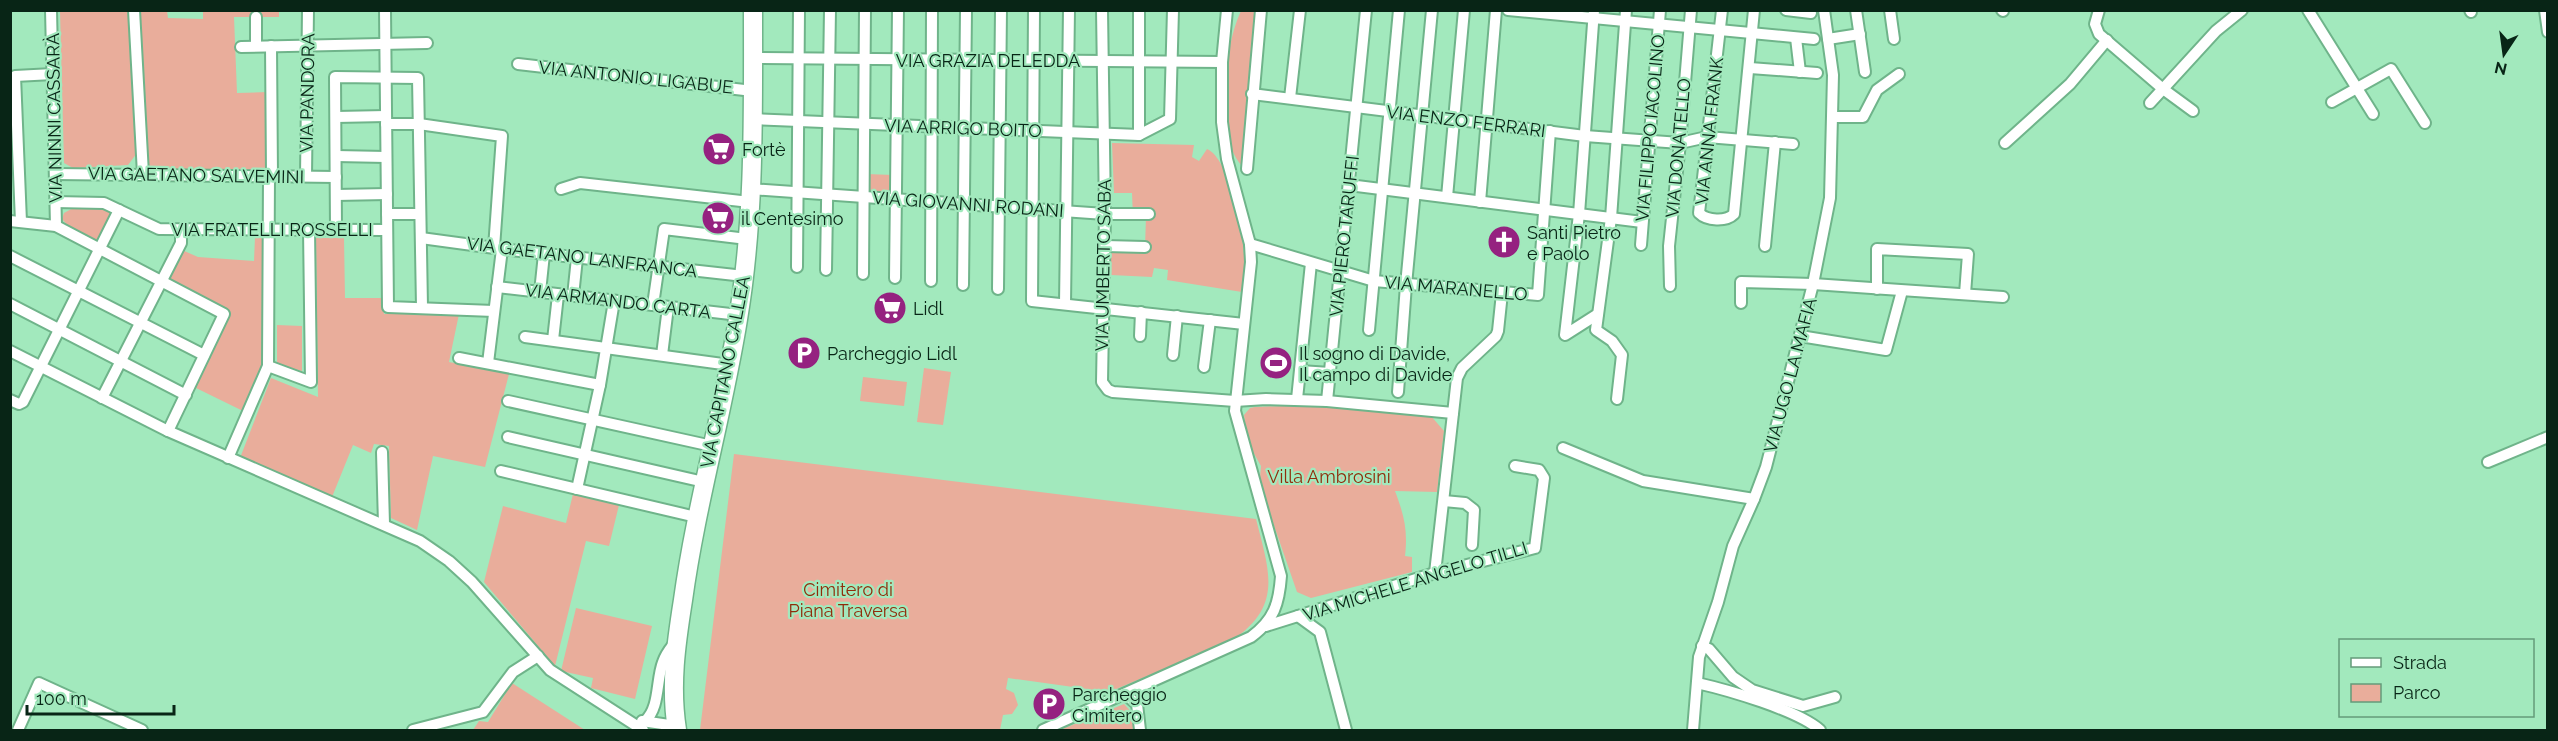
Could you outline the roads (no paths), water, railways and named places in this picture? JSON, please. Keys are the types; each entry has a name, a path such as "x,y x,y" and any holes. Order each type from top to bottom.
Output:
{"main road":[{"name":"VIA CAPITANO CALLEA","path":"674,729 673,691 677,637 696,517 730,365 744,276 750,195 753,10"}],"street":[{"name":"VIA NINNI CASSARÀ","path":"51,10 56,226"},
{"path":"134,10 143,174"},
{"name":"VIA PANDORA","path":"306,176 308,10"},
{"path":"385,10 388,307 494,311"},
{"path":"797,267 798,10"},
{"path":"826,270 830,10"},
{"path":"863,274 865,10"},
{"path":"895,278 898,10"},
{"path":"931,281 932,10"},
{"path":"963,285 966,10"},
{"path":"998,289 1000,10"},
{"path":"1034,10 1032,301 1104,307 1244,324"},
{"path":"1065,304 1069,10"},
{"name":"VIA UMBERTO SABA","path":"1102,10 1105,214 1102,382 1108,390 1235,401 1297,399 1328,401 1453,413"},
{"path":"1139,10 1139,135"},
{"path":"1172,62 1173,10"},
{"path":"1247,170 1261,10"},
{"path":"1290,98 1300,10"},
{"name":"VIA PIERO TARUFFI","path":"1328,401 1366,10"},
{"path":"1369,330 1399,10"},
{"path":"1398,392 1432,10"},
{"path":"1447,197 1464,10"},
{"path":"1480,202 1496,10"},
{"path":"1508,10 1625,16 1659,24 1814,39"},
{"name":"VIA FILIPPO IACOLINO","path":"1641,245 1660,10"},
{"name":"VIA DONATELLO","path":"1670,286 1669,246 1691,10"},
{"name":"VIA ANNA FRANK","path":"1722,10 1699,213 1703,217 1724,219 1734,214 1742,139"},
{"path":"1742,139 1754,10"},
{"path":"1786,10 1811,13"},
{"name":"VIA UGO LA MAFIA","path":"1693,730 1702,646 1718,602 1732,546 1766,467 1814,284 1830,198 1833,75 1824,10"},
{"path":"1856,10 1865,72"},
{"path":"1890,10 1894,39"},
{"path":"2099,10 2096,28 2107,40 2163,89 2193,111"},
{"path":"2150,103 2216,32 2242,10"},
{"path":"2308,10 2373,114"},
{"path":"2545,10 2547,32"},
{"path":"1228,12 1222,62 1222,122 1227,159 1250,244 1251,262 1235,411 1281,576 1278,603 1266,626"},
{"path":"1594,14 1579,214 1565,335 1598,315"},
{"path":"1617,399 1622,355 1612,341 1596,330 1611,218 1625,16"},
{"path":"256,17 256,46"},
{"path":"1828,39 1860,34"},
{"path":"1796,38 1800,72"},
{"path":"2005,143 2070,84 2107,40"},
{"path":"241,47 427,42"},
{"path":"228,458 268,366 271,46"},
{"name":"VIA GRAZIA DELEDDA","path":"753,58 1222,62"},
{"name":"VIA ARRIGO BOITO","path":"752,119 1139,135 1170,119 1172,62"},
{"name":"VIA ANTONIO LIGABUE","path":"518,64 753,91"},
{"path":"1750,68 1817,73"},
{"path":"2332,102 2391,69 2425,123"},
{"path":"53,74 15,76 16,221 56,226 224,314 168,431"},
{"path":"1833,117 1863,117 1877,90 1899,74"},
{"path":"336,229 335,77 418,78 422,307"},
{"name":"VIA ENZO FERRARI","path":"1252,94 1617,138 1680,143 1707,137 1793,144"},
{"path":"336,117 386,120 502,136 497,287 488,363"},
{"name":"VIA MARANELLO","path":"1250,244 1374,281 1538,296 1550,131"},
{"path":"1765,246 1775,142"},
{"path":"336,156 386,157"},
{"name":"VIA GAETANO SALVEMINI","path":"55,174 336,177"},
{"name":"VIA GIOVANNI RODANI","path":"561,189 580,183 750,195 797,192 1066,212 1149,214"},
{"path":"1349,185 1642,222"},
{"path":"336,195 387,195"},
{"name":"VIA FRATELLI ROSSELLI","path":"56,202 104,203 159,229 387,230"},
{"path":"10,400 22,403 119,210"},
{"path":"387,214 420,214"},
{"path":"268,366 311,382 309,229"},
{"path":"102,398 181,243 182,230"},
{"path":"653,305 664,230 747,239"},
{"name":"VIA GAETANO LANFRANCA","path":"421,238 744,276"},
{"path":"1105,246 1145,247"},
{"path":"1877,289 1877,249 1968,254 1965,294"},
{"path":"540,292 544,254"},
{"path":"10,256 204,355"},
{"path":"573,296 577,258"},
{"path":"1297,399 1311,263"},
{"path":"1741,303 1741,282 1814,284 2003,297"},
{"name":"VIA ARMANDO CARTA","path":"497,287 739,315"},
{"path":"1800,336 1886,350 1902,291"},
{"path":"1435,573 1455,387 1462,368 1491,341 1498,331 1502,293"},
{"path":"553,340 558,295"},
{"path":"577,489 608,346 614,301"},
{"path":"10,304 186,394"},
{"path":"662,355 668,307"},
{"path":"1140,336 1141,312"},
{"path":"1173,354 1177,316"},
{"path":"1204,367 1210,320"},
{"path":"525,337 608,346 730,365"},
{"path":"10,351 168,431 420,540 461,572 555,674 627,721 644,726 674,729"},
{"path":"459,358 600,385"},
{"path":"1300,370 1330,373"},
{"path":"508,401 712,446"},
{"path":"508,437 704,482"},
{"path":"2488,462 2547,437"},
{"path":"1563,448 1643,481 1754,499"},
{"path":"382,452 384,524"},
{"name":"VIA MICHELE ANGELO TILLI","path":"1043,730 1251,637 1266,626 1435,573 1535,548 1544,478 1539,470 1515,466"},
{"path":"501,471 696,517"},
{"path":"1444,501 1465,503 1474,510 1472,545"},
{"path":"1298,616 1320,632 1346,730"},
{"path":"644,726 651,717 663,662 677,637"},
{"path":"1702,646 1709,649 1733,677 1752,690 1803,706 1835,697"},
{"path":"413,730 483,712 513,672 538,656"},
{"path":"1697,682 1804,719 1820,730"},
{"path":"18,730 39,683 142,730"},
{"path":"1125,694 1137,704 1140,730"}],"place":[{"name":"Fortè","path":"719,149"},
{"name":"il Centesimo","path":"718,218"},
{"name":"Santi Pietro e Paolo","path":"1504,242"},
{"name":"Lidl","path":"890,308"},
{"name":"Parcheggio Lidl","path":"804,353"},
{"name":"Il sogno di Davide, Il campo di Davide","path":"1276,363"},
{"name":"Parcheggio Cimitero","path":"1049,704"}],"park label":[{"name":"Villa Ambrosini","path":"1329,476"},
{"name":"Cimitero di Piana Traversa","path":"848,599"}]}
